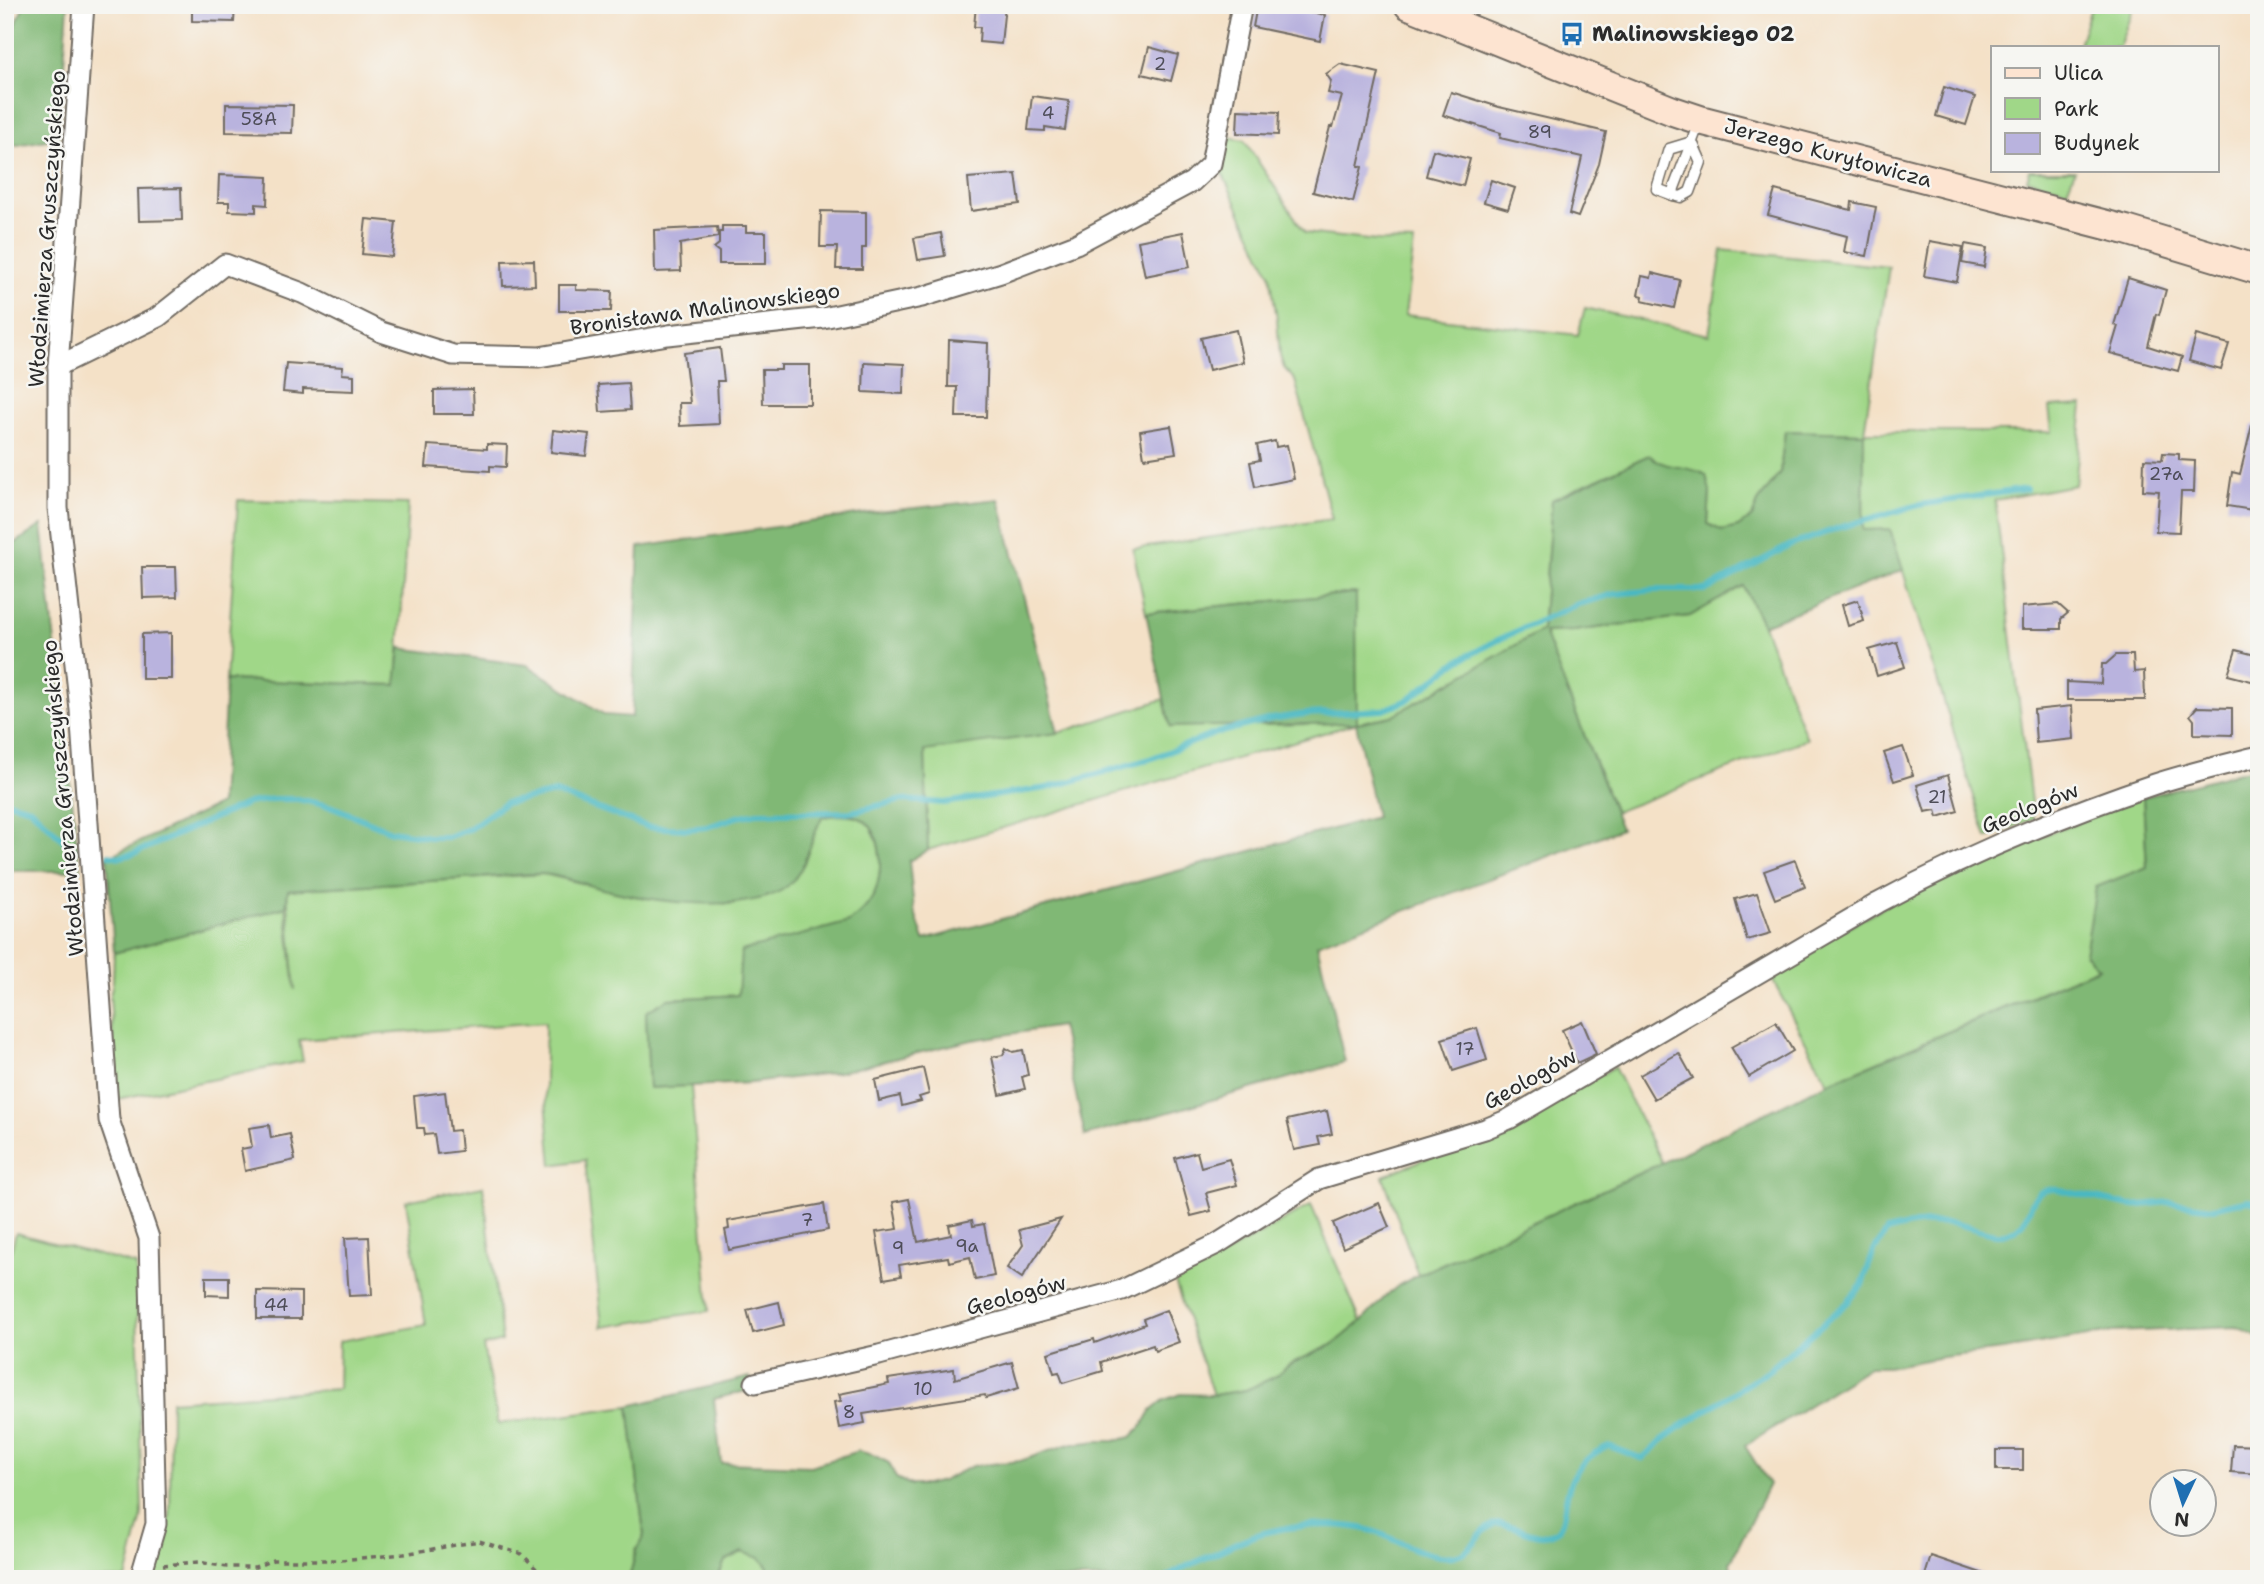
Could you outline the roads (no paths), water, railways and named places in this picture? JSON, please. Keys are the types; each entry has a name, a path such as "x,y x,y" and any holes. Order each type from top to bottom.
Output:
{"street":[{"name":"Włodzimierza Gruszczyńskiego","path":"84,5 58,366 58,508 80,710 109,1121 149,1238 156,1524 142,1573"},
{"name":"Bronisława Malinowskiego","path":"58,366 158,317 225,264 302,293 381,332 453,355 539,356 668,335 822,318 922,297 1002,273 1076,244 1192,183 1211,164 1242,5"},
{"name":"Jerzego Kuryłowicza","path":"1409,5 1640,98 1696,131 2126,230 2259,270"},
{"name":"Geologów","path":"755,1383 879,1355 1122,1290 1217,1244 1319,1179 1485,1129 1509,1119 1878,902 1940,869 2042,826 2157,783 2259,756"}],"lane":[{"path":"1696,131 1701,162 1690,192 1681,197 1657,189 1669,149 1696,131"},
{"path":"1673,195 1681,165 1696,131"}],"waterway":[{"path":"109,855 120,857 133,854 248,803 273,799 298,799 333,807 391,831 447,837 469,829 505,803 556,793 648,827 687,829 707,827 757,813 851,812 903,800 944,803 1047,788 1147,760 1217,733 1271,719 1306,714 1384,710 1406,701 1458,661 1578,604 1615,594 1656,590 1706,590 1791,545 1841,527 1919,505 2026,489"},
{"path":"5,801 30,808 74,850"},
{"path":"1166,1579 1179,1570 1244,1540 1299,1527 1330,1525 1360,1528 1422,1552 1443,1556 1461,1554 1492,1525 1506,1525 1542,1535 1556,1531 1563,1518 1570,1483 1578,1469 1589,1458 1609,1446 1643,1459 1661,1441 1686,1423 1769,1370 1847,1303 1862,1285 1874,1251 1887,1231 1918,1224 1942,1223 1996,1234 2008,1233 2023,1222 2038,1194 2055,1189 2131,1206 2170,1202 2213,1208 2248,1200 2259,1203"}],"place":[{"name":"Malinowskiego 02","path":"1572,34"}]}
